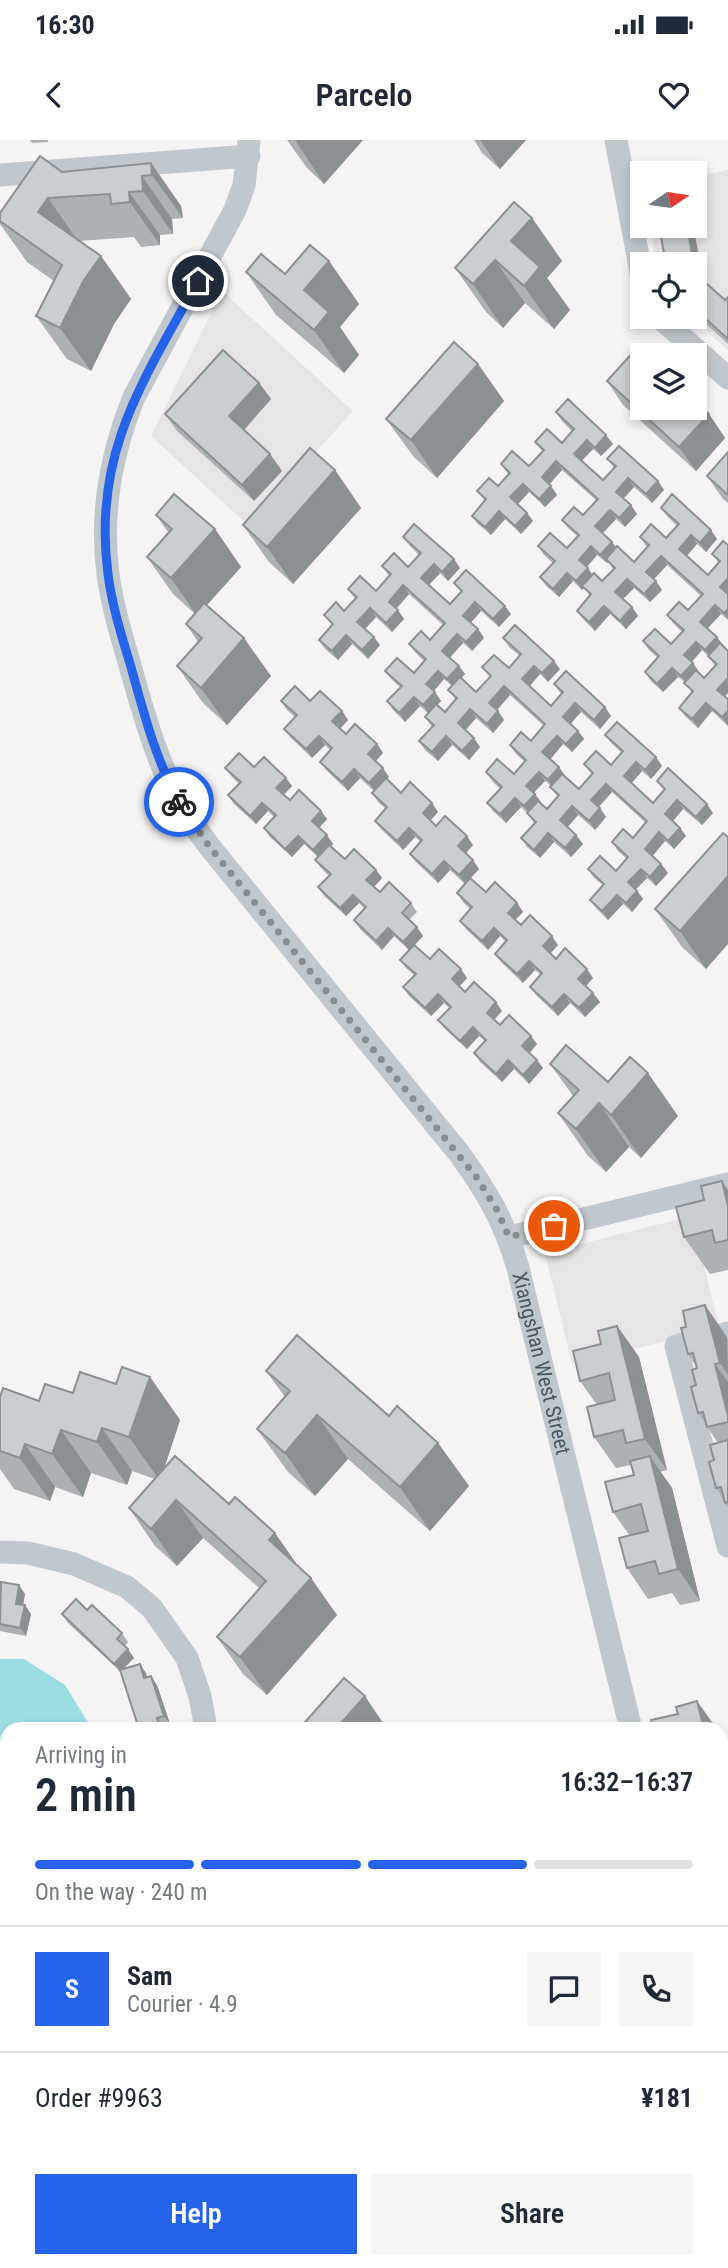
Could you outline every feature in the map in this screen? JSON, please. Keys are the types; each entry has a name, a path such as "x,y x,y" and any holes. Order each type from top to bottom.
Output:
{"street":[{"path":"616,140 637,252"},
{"path":"0,175 249,148"},
{"name":"Xiangshan West Street","path":"249,148 244,185 235,210 134,397 123,425 110,474 105,514 108,575 113,604 151,737 180,806 209,846 471,1169 497,1210 509,1237 629,1722"},
{"path":"673,329 728,378"},
{"path":"509,1237 728,1184"},
{"path":"728,1333 676,1346 728,1546"},
{"path":"0,1552 28,1553 74,1564 127,1587 152,1608 187,1658 200,1696 205,1722"}],"shaded area":[{"path":"728,170 728,350 704,329 707,329 707,252 655,252 652,238 707,238 707,174"},
{"path":"222,291 353,411 249,526 151,436"},
{"path":"692,1216 719,1328 572,1364 545,1253"}],"water":[{"path":"0,1659 24,1659 65,1685 88,1722 0,1722"}],"building":[{"path":"40,156 62,172 151,163 152,175 142,176 143,191 129,192 130,202 111,204 110,194 48,198 38,212 101,256 84,280 60,328 36,316 62,265 0,221 0,213"},
{"path":"514,202 532,218 511,241 540,267 524,286 495,260 473,284 455,268"},
{"path":"661,238 689,238 692,252 664,252"},
{"path":"310,245 329,261 304,290 329,312 314,330 246,272 261,254 285,274"},
{"path":"707,284 725,300 728,297 728,339 707,320"},
{"path":"454,342 478,364 411,440 386,419"},
{"path":"223,350 259,383 229,416 270,454 242,485 165,414"},
{"path":"630,356 630,402 607,381"},
{"path":"568,399 606,435 595,448 587,440 574,454 603,480 616,466 607,459 619,446 658,481 646,494 628,478 616,492 631,505 619,518 610,510 595,526 612,542 600,555 591,546 579,560 588,568 576,581 567,573 553,589 540,577 555,561 538,546 550,533 567,548 579,535 562,520 574,507 583,515 598,499 556,461 542,477 551,486 539,499 523,484 510,497 527,513 515,526 499,511 485,527 472,516 486,499 477,491 489,478 498,486 510,473 501,464 512,451 529,466 544,450 535,442 547,429 562,443 574,429 556,412"},
{"path":"650,420 704,420 679,447"},
{"path":"310,448 335,470 267,547 243,525"},
{"path":"728,452 728,495 707,476"},
{"path":"174,494 215,529 171,578 147,557 172,529 156,515"},
{"path":"672,494 711,530 700,543 691,535 679,549 708,575 720,561 712,554 723,541 728,545 728,578 720,587 728,594 728,609 724,613 715,605 700,622 717,637 705,650 696,642 684,655 693,663 681,676 672,668 657,684 645,672 659,656 643,641 655,629 671,644 684,630 667,615 679,602 688,610 703,594 661,556 646,572 656,581 644,594 627,579 615,592 632,607 620,621 604,606 589,622 577,611 591,594 582,586 594,573 602,581 615,568 606,559 617,546 634,562 649,545 640,537 651,524 666,538 679,524 661,508"},
{"path":"414,524 454,559 442,572 434,564 421,578 450,604 462,591 454,583 466,570 505,606 493,619 475,602 463,616 478,629 466,642 457,634 442,651 459,666 447,679 438,671 426,684 435,692 423,705 414,697 399,713 387,701 402,686 385,671 397,658 414,673 426,659 409,644 421,631 430,640 445,623 403,585 389,602 398,610 386,623 370,608 357,622 374,637 362,650 346,635 332,651 319,640 333,624 324,615 336,602 344,611 357,597 348,589 360,576 376,591 391,574 382,566 394,553 408,567 421,553 403,537"},
{"path":"204,603 244,638 201,688 177,666 202,638 186,624"},
{"path":"515,625 554,661 542,673 534,666 522,679 551,706 563,692 554,684 566,671 605,707 594,720 575,703 563,717 578,731 566,744 557,736 542,752 559,767 548,780 539,772 526,786 535,794 524,806 515,798 500,814 487,803 502,787 486,772 497,759 514,774 526,760 510,745 521,732 531,741 545,724 504,686 489,703 498,711 487,724 470,709 458,723 474,738 462,751 446,736 432,752 419,741 434,725 425,717 436,704 445,712 457,698 448,690 460,677 476,692 491,676 482,667 494,655 509,668 521,654 503,638"},
{"path":"720,643 728,651 728,678 717,690 728,699 728,711 722,717 706,703 692,719 679,708 693,691 684,683 696,670 704,678 717,664 708,656"},
{"path":"295,686 310,701 320,691 342,711 332,721 346,734 355,724 377,744 368,754 383,768 369,783 354,769 342,782 320,762 332,748 319,736 306,749 284,729 297,715 281,701"},
{"path":"617,722 656,757 645,770 636,762 624,776 653,803 665,789 657,781 668,768 707,804 696,817 677,800 665,814 680,828 668,841 659,832 645,849 661,864 650,877 641,869 628,882 637,891 626,903 617,895 602,911 590,900 604,884 588,869 600,856 616,871 628,857 612,842 623,829 633,838 647,821 606,784 591,800 600,808 589,821 572,806 560,820 576,835 565,848 548,833 534,850 521,838 536,822 527,813 538,801 547,809 559,795 550,787 562,774 579,789 593,773 584,764 596,751 611,765 623,751 605,735"},
{"path":"239,753 254,767 264,757 286,778 276,788 290,800 299,790 321,811 312,821 327,835 313,850 298,836 285,849 264,828 276,815 262,803 250,816 228,795 241,782 225,768"},
{"path":"386,778 401,793 410,782 432,803 423,813 436,826 445,816 467,836 458,846 473,860 459,875 444,861 432,874 410,854 422,840 409,828 397,841 375,821 387,807 372,793"},
{"path":"723,833 728,837 728,876 680,931 655,909"},
{"path":"329,845 345,859 354,849 376,870 366,880 380,892 389,882 411,903 402,913 417,927 403,942 388,928 376,941 354,920 366,907 353,895 340,908 318,887 331,874 315,860"},
{"path":"470,878 486,892 495,882 517,903 508,913 521,925 530,915 552,936 543,946 556,959 565,948 587,969 578,979 593,993 579,1008 564,994 552,1007 530,987 542,973 529,961 517,974 495,954 507,940 494,928 482,941 460,921 472,907 457,893"},
{"path":"414,945 430,959 439,949 461,969 452,979 465,992 474,982 496,1002 487,1013 500,1025 509,1015 531,1036 522,1046 537,1060 523,1075 508,1060 496,1074 474,1053 486,1040 473,1027 460,1041 438,1020 451,1007 438,994 425,1008 403,987 416,974 400,960"},
{"path":"566,1045 608,1082 630,1057 648,1073 611,1115 599,1103 576,1129 558,1113 579,1090 550,1064"},
{"path":"722,1181 728,1206 728,1240 715,1243 712,1230 684,1237 676,1207 704,1200 701,1186"},
{"path":"705,1305 720,1363 715,1364 728,1416 728,1422 707,1427 703,1412 698,1413 691,1387 696,1385 692,1370 697,1368 693,1353 688,1354 681,1328 686,1327 683,1311"},
{"path":"617,1326 645,1439 626,1443 623,1430 594,1437 587,1407 615,1400 609,1373 580,1381 573,1351 601,1344 598,1331"},
{"path":"297,1335 389,1416 397,1406 438,1443 400,1487 317,1415 285,1453 257,1429 290,1391 266,1371"},
{"path":"122,1367 150,1377 129,1437 102,1428 97,1442 61,1430 52,1454 25,1444 20,1458 0,1451 0,1397 3,1388 39,1401 45,1384 73,1393 80,1372 116,1384"},
{"path":"728,1440 728,1502 725,1503 721,1487 716,1488 709,1462 714,1460 710,1445"},
{"path":"175,1456 229,1504 235,1497 275,1533 269,1540 311,1578 240,1657 217,1637 266,1581 176,1500 151,1529 129,1508"},
{"path":"650,1456 678,1569 659,1574 655,1561 627,1568 619,1538 648,1531 641,1504 613,1512 605,1482 634,1475 630,1461"},
{"path":"1,1582 19,1585 16,1604 25,1605 20,1628 0,1624"},
{"path":"76,1599 87,1610 92,1605 122,1633 117,1639 128,1649 114,1664 62,1614"},
{"path":"140,1664 144,1678 151,1676 164,1716 157,1718 158,1722 137,1722 120,1670"},
{"path":"344,1678 365,1696 342,1722 305,1722"},
{"path":"697,1701 702,1722 651,1722 678,1714 676,1707"}],"way so far":[{"path":"179,802 209,846 458,1152 497,1210 509,1237 554,1226"}],"route":[{"path":"179,802 151,737 113,604 105,544 105,514 114,454 134,397 198,281"}]}
